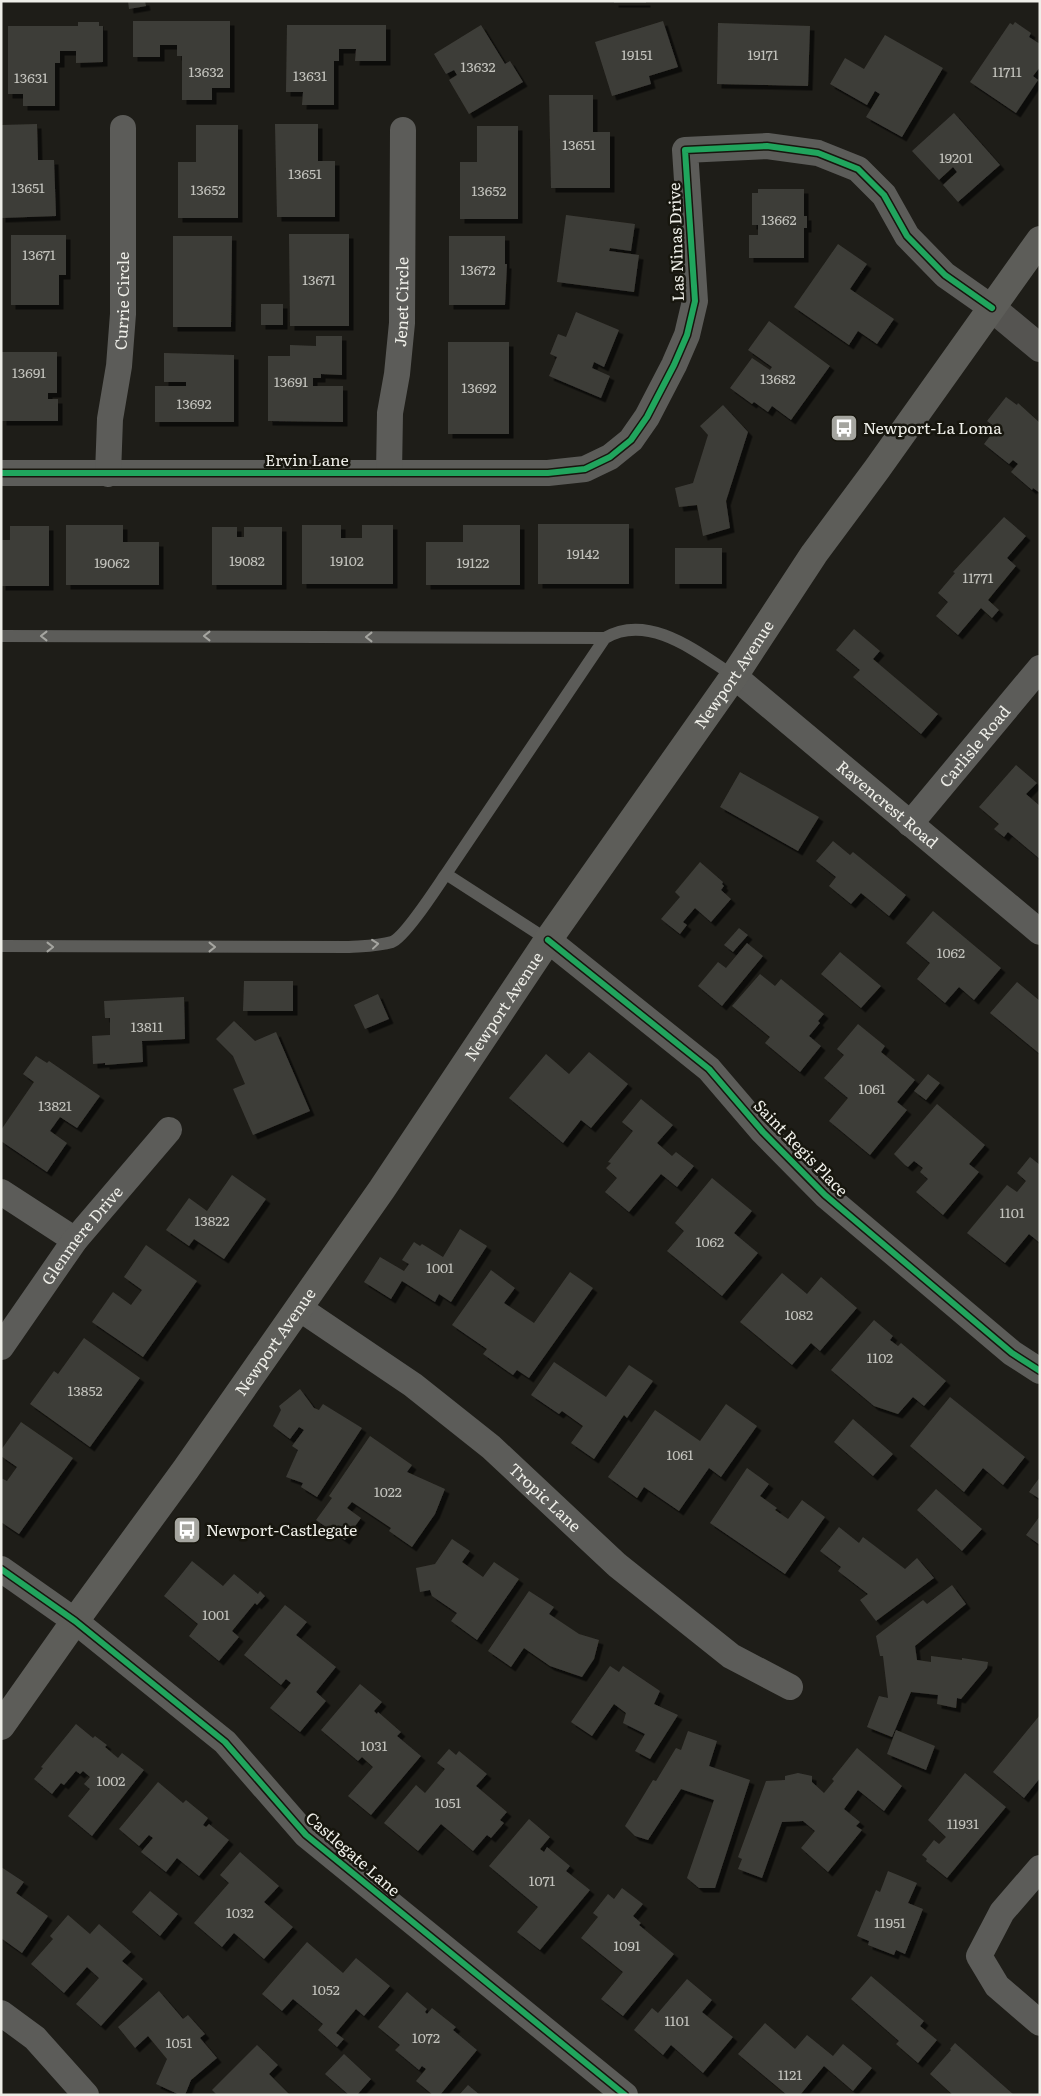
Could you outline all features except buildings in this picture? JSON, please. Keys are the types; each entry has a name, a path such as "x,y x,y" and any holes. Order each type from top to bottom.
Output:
{"main road":[{"name":"Newport Avenue","path":"1,1726 74,1621 186,1469 382,1189 548,940 734,676 814,554 1040,240"},
{"path":"992,308 1040,348"}],"street":[{"name":"Currie Circle","path":"108,474 110,419 123,314 124,128"},
{"name":"Jenet Circle","path":"389,473 390,413 397,374 402,323 403,130"},
{"name":"Las Ninas Drive","path":"610,457 631,440 647,417 687,335 695,301 685,150 767,146 818,153 858,169 884,195 908,236 945,275 992,308"},
{"name":"Ervin Lane","path":"1,473 548,473 585,469 610,457"},
{"name":"Carlisle Road","path":"910,824 1040,668"},
{"name":"Ravencrest Road","path":"734,676 1040,932"},
{"name":"Saint Regis Place","path":"548,940 709,1069 763,1132 825,1195 1012,1353 1040,1371"},
{"name":"Glenmere Drive","path":"1,1347 75,1240 169,1130"},
{"path":"1,1192 75,1240"},
{"name":"Tropic Lane","path":"298,1308 412,1385 476,1436 617,1565 731,1656 790,1687"},
{"name":"Castlegate Lane","path":"1,1569 74,1621 225,1742 306,1835 625,2095"},
{"path":"1040,1868 1002,1912 979,1956 998,1986 1040,2022"},
{"path":"1,2013 35,2038 86,2095"}],"lane":[{"path":"1,946 349,947 394,941 426,905 605,638 617,631 648,631 676,639 734,676"},
{"path":"1,636 605,638"},
{"path":"446,874 548,940"}],"cycle path":[{"path":"1,473 548,473 585,469 610,457 631,440 647,417 687,335 695,301 685,150 767,146 818,153 858,169 884,195 907,236 945,275 992,308"},
{"path":"548,940 709,1069 763,1132 825,1195 1012,1353 1040,1371"},
{"path":"1,1569 75,1621 225,1742 306,1835 625,2095"}],"place":[{"name":"Newport-La Loma","path":"844,428"},
{"name":"Newport-Castlegate","path":"187,1530"}]}
